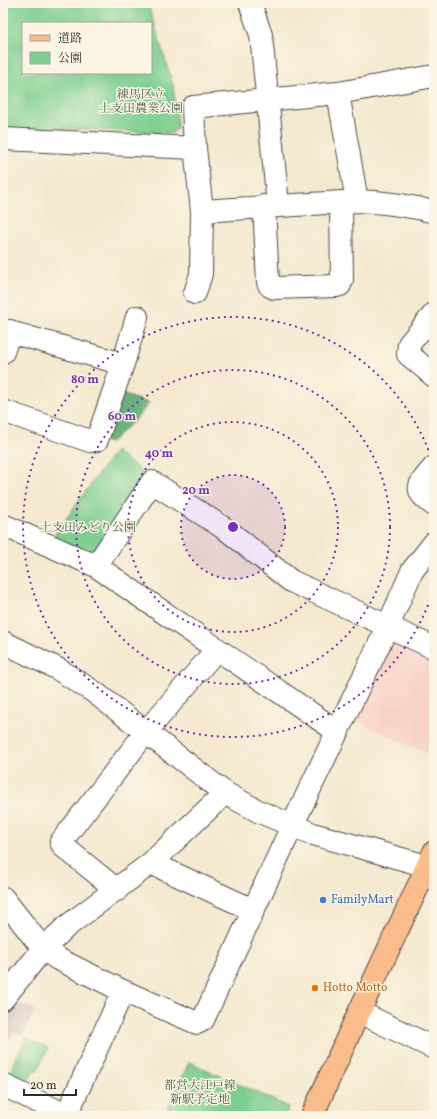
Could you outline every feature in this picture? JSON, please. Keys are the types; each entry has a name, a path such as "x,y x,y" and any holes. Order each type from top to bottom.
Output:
{"main road":[{"path":"312,1116 359,1012 432,862"}],"street":[{"path":"250,3 261,35 268,100 271,205 268,282 270,286 274,288 336,286 340,285 342,280 349,201 338,93"},
{"path":"195,294 201,274 202,210 195,148 193,107 338,93 434,76"},
{"path":"3,139 195,148"},
{"path":"202,210 349,201 380,202 417,207 434,212"},
{"path":"434,314 409,344 408,354 434,376"},
{"path":"3,411 90,441 97,440 123,364 137,317"},
{"path":"3,352 7,331 123,364"},
{"path":"434,468 420,484 422,496 434,505"},
{"path":"96,566 152,482 227,530 291,581 434,648"},
{"path":"3,525 96,566 338,732"},
{"path":"3,898 43,949 58,959 123,991 197,1023 203,1020 292,826 388,626 412,571 434,543"},
{"path":"3,642 58,669 94,692 225,793 260,812 292,826 341,842 432,862"},
{"path":"116,890 64,847 61,842 146,732 217,649"},
{"path":"3,999 43,949 66,927 151,863 225,793"},
{"path":"151,863 253,910"},
{"path":"3,1085 66,1115 123,991"},
{"path":"359,1012 434,1048"}],"shaded area":[{"path":"397,639 434,655 434,757 352,719 389,641"},
{"path":"12,1000 35,1010 23,1036 14,1032 10,1039 3,1037 3,1015"}],"green space":[{"name":"練馬区立 土支田農業公園","path":"3,3 148,3 173,85 178,128 172,133 43,128 3,132"},
{"path":"121,394 149,403 136,419 110,443 104,441"},
{"name":"土支田みどり公園","path":"115,451 149,477 98,555 58,542 55,534"},
{"path":"26,1038 48,1048 37,1071 33,1070 24,1090 6,1082"},
{"name":"都営大江戸線 新駅予定地","path":"189,1062 289,1107 285,1116 165,1116"}],"place":[{"name":"FamilyMart","path":"323,900"},
{"name":"Hotto Motto","path":"315,988"}]}
